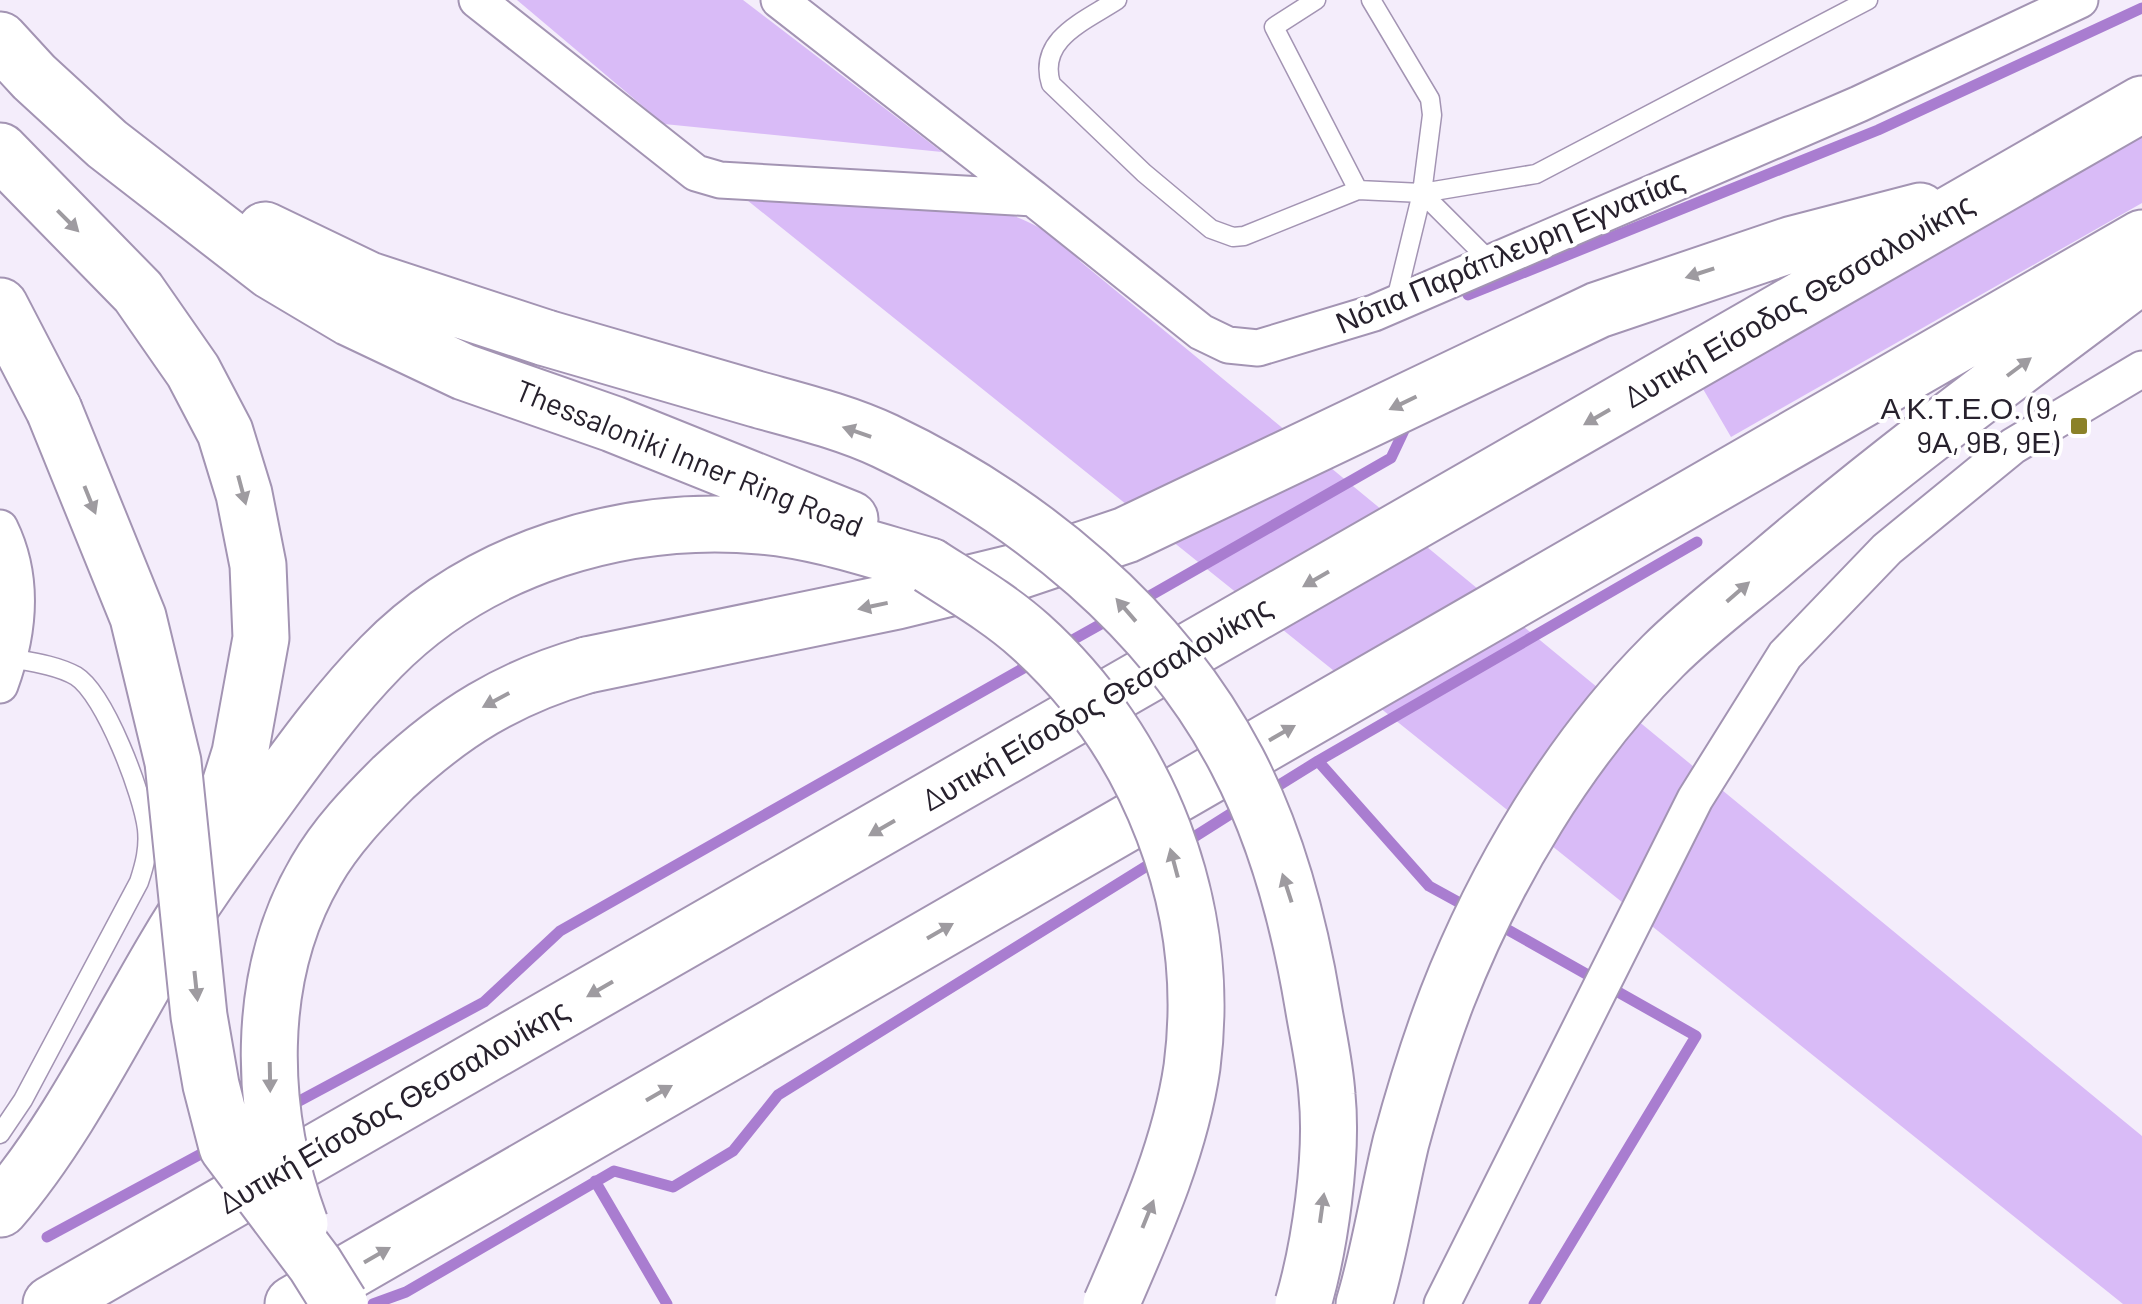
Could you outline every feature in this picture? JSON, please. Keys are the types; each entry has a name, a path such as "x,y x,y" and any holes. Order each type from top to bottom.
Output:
{"highway":[{"name":"Thessaloniki Inner Ring Road","path":"0,40 93,130 270,271 350,318 464,372 612,424 861,523 1030,635 1099,710 1134,762 1154,804 1181,890 1196,987 1192,1067 1172,1154 1111,1304"},
{"name":"Δυτική Είσοδος Θεσσαλονίκης","path":"51,1304 2142,104"},
{"path":"0,151 138,292 201,386 225,432 244,494 258,565 261,638 240,753 194,898"},
{"path":"144,170 369,280 883,440 998,503 1112,594 1196,692 1238,762 1274,848 1300,930 1328,1097 1325,1186 1313,1270 1303,1304"},
{"path":"316,1291 270,1106 271,1010 293,919 315,872 344,830 412,761 489,702 538,679 586,664 898,601 1016,572 1126,535 1598,310 1793,244 1986,194"},
{"path":"316,1291 2142,238"},
{"path":"1364,1304 1420,1075 1448,997 1480,922 1518,851 1610,717 1664,656 1796,542 1940,426 2142,275"},
{"path":"0,306 54,410 138,617 173,762 199,1016 211,1085 228,1147 316,1291"},
{"path":"0,1209 58,1129 194,898 327,717 384,654 457,595 517,564 580,541 684,524 762,526 820,536 930,566"}],"street":[{"path":"477,0 681,164 704,176 1033,198"},
{"name":"Νότια Παράπλευρη Εγνατίας","path":"779,0 1202,332 1228,346 1243,348 1272,345 1394,304 1859,104 2080,0"},
{"path":"1442,1304 1694,799 1785,655 1887,549 2013,446 2142,370"},
{"path":"0,528 18,578 14,641 4,672"}],"lane":[{"path":"1117,0 1054,44 1048,57 1051,84 1132,162 1212,229 1233,237 1358,190 1422,193 1544,171 1868,0"},
{"path":"1316,0 1274,27 1358,190"},
{"path":"1372,0 1430,98 1432,115 1422,193 1394,304"},
{"path":"1422,193 1491,262"},
{"path":"0,1134 23,1100 139,882 148,854 139,794 124,752 96,699 79,678 56,668 4,672"}],"shaded area":[{"path":"517,0 743,0 942,152 664,124"},
{"path":"2142,131 2142,203 1731,437 1699,382"},
{"path":"742,196 986,207 1026,221 1060,242 2142,1136 2142,1304 2123,1304"}],"waterway":[{"path":"1468,295 1878,130 2142,8"},
{"path":"1139,602 1391,458 1408,422"},
{"path":"1318,761 1697,542"},
{"path":"1060,647 1110,619"},
{"path":"290,1106 484,1002 560,931 1036,661"},
{"path":"1268,792 1318,761 1429,886 1469,908"},
{"path":"1183,844 1243,806"},
{"path":"373,1304 406,1292 614,1171 673,1187 733,1151 778,1095 1158,859"},
{"path":"1494,922 1696,1036 1534,1304"},
{"path":"47,1237 212,1148"},
{"path":"595,1181 667,1304"}],"place":[{"name":"Α Κ.Τ.Ε.Ο. (9, 9Α, 9Β, 9Ε)","path":"2079,426"}]}
